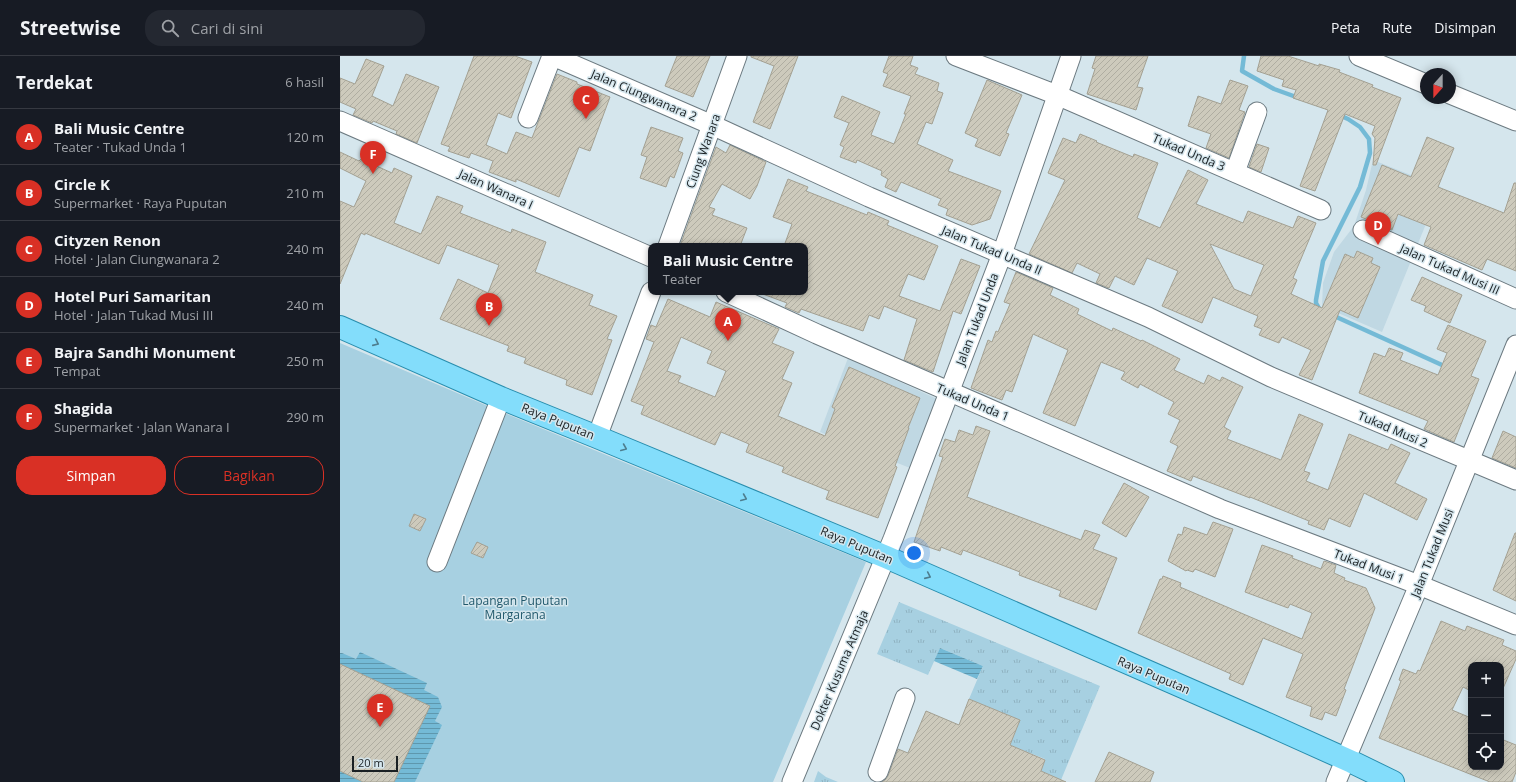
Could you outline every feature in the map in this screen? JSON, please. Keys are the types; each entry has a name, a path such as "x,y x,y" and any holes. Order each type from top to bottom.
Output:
{"main road":[{"name":"Raya Puputan","path":"340,327 501,398 886,557 1345,759 1393,782"}],"street":[{"path":"528,118 553,56"},
{"name":"Jalan Ciungwanara 2","path":"553,56 712,125"},
{"name":"Ciung Wanara","path":"669,243 737,56"},
{"name":"Tukad Unda 3","path":"956,56 1057,95 1321,210"},
{"name":"Jalan Tukad Unda","path":"886,557 1002,254 1071,56"},
{"path":"1359,56 1420,81"},
{"path":"1456,96 1516,121"},
{"path":"1235,172 1257,112"},
{"name":"Jalan Wanara I","path":"340,121 648,256"},
{"name":"Jalan Tukad Unda II","path":"712,125 869,196 1148,317 1279,381"},
{"name":"Jalan Tukad Musi III","path":"1363,230 1516,299"},
{"path":"598,437 650,295"},
{"name":"Tukad Unda 1","path":"732,295 824,338 1220,509"},
{"name":"Jalan Tukad Musi","path":"1336,782 1419,585 1516,345"},
{"name":"Tukad Musi 2","path":"1279,381 1516,480"},
{"path":"437,562 501,398"},
{"name":"Tukad Musi 1","path":"1220,509 1419,585 1516,625"},
{"name":"Dokter Kusuma Atmaja","path":"792,782 886,557"},
{"path":"878,772 905,698"}],"shaded area":[{"path":"1373,160 1441,187 1382,332 1322,306 1323,283 1334,252 1354,226 1366,190"},
{"path":"848,358 937,399 910,468 820,432"},
{"path":"940,648 983,666 977,679 934,661"},
{"path":"360,652 427,683 424,690 438,697 442,707 435,721 442,725 415,782 394,782 429,706 340,667 340,653 356,659"},
{"path":"340,771 363,782 340,782"}],"green space":[{"name":"Lapangan Puputan Margarana","path":"340,343 497,410 866,562 773,782 340,782"},
{"path":"899,602 1100,686 1061,780 1041,771 1045,759 1010,745 1020,720 969,699 983,666 940,648 928,675 877,654"},
{"path":"818,771 826,777 838,782 814,782"}],"building":[{"path":"474,56 515,56 532,62 511,118 498,113 486,145 507,154 516,132 532,138 557,74 577,82 577,84 610,97 590,151 579,147 559,197 516,179 516,182 489,172 493,161 471,153 469,158 448,151 450,147 441,144"},
{"path":"677,56 710,56 693,97 665,86"},
{"path":"751,56 798,56 770,129 753,122 774,66"},
{"path":"889,56 913,56 910,65 918,68 915,74 939,83 937,91 943,93 932,124 926,122 917,144 953,160 948,171 1001,191 990,219 972,225 946,215 948,209 938,205 941,199 901,182 896,192 885,187 888,179 881,175 882,171 857,160 856,163 840,157 844,147 840,145 849,123 834,117 842,96 880,112 871,135 894,144 906,114 904,114 911,96 883,86 888,74 883,72"},
{"path":"1096,56 1148,56 1137,87 1143,88 1136,110 1087,94 1095,69 1092,68"},
{"path":"1261,56 1288,56 1319,66 1319,64 1340,70 1339,72 1401,98 1376,165 1373,165 1375,138 1372,134 1375,126 1345,114 1315,191 1300,186 1328,110 1293,98 1296,90 1282,86 1284,80 1257,71"},
{"path":"366,59 384,66 372,96 393,106 406,74 439,87 417,143 396,134 397,131 353,115 356,109 340,102 340,78 355,84"},
{"path":"987,80 1022,95 1006,133 1009,134 1000,156 975,146 978,139 965,133"},
{"path":"1230,80 1248,86 1239,110 1245,112 1229,158 1206,148 1211,134 1188,126 1198,96 1221,104"},
{"path":"651,127 683,138 678,151 683,153 674,178 670,176 666,187 640,178 647,157 641,155"},
{"path":"1080,134 1133,157 1134,154 1158,163 1137,218 1160,228 1188,170 1208,180 1196,204 1243,223 1248,211 1293,228 1298,216 1316,223 1293,278 1297,280 1291,294 1322,308 1345,254 1354,258 1357,251 1373,258 1371,263 1380,267 1358,318 1340,310 1312,380 1299,375 1311,350 1282,337 1279,343 1259,335 1262,329 1254,326 1258,316 1213,297 1202,323 1162,306 1178,271 1147,258 1134,285 1115,276 1109,288 1096,283 1100,274 1077,263 1072,273 1029,254 1065,180 1048,173 1063,138 1076,143","holes":["1210,244 1264,265 1251,296 1234,289"]},
{"path":"1427,137 1454,148 1438,187 1504,213 1514,183 1516,183 1516,271 1487,259 1482,270 1424,245 1431,227 1398,214 1392,230 1361,217 1382,165 1411,177"},
{"path":"1257,144 1269,148 1261,172 1249,167"},
{"path":"730,145 766,162 757,186 750,199 722,184 709,207 715,209 712,215 747,228 741,243 681,243 716,147 726,153"},
{"path":"340,152 359,161 361,159 392,173 394,168 412,176 394,223 421,234 437,196 463,206 460,213 511,233 512,229 546,242 535,272 593,295 589,305 617,316 607,339 612,340 592,395 566,385 567,380 524,363 526,358 507,351 509,346 440,319 458,279 488,293 499,265 447,245 439,264 365,233 365,235 361,233 340,284 340,201 354,207 366,181 340,168"},
{"path":"788,179 808,187 806,191 867,215 868,212 889,221 887,225 938,246 924,280 908,274 899,296 940,311 961,259 980,266 961,314 953,311 933,372 904,360 917,319 884,306 879,319 869,315 863,331 801,309 799,313 785,307 787,303 765,295 808,295 808,243 785,243 792,224 773,217"},
{"path":"1016,272 1053,288 1050,295 1079,309 1077,314 1112,331 1113,328 1141,341 1142,340 1180,359 1174,370 1204,384 1208,375 1220,381 1222,377 1243,387 1224,427 1231,431 1227,439 1281,460 1299,414 1323,424 1304,471 1310,473 1306,481 1328,490 1349,434 1388,450 1391,444 1410,453 1395,483 1427,499 1417,520 1364,493 1350,527 1329,518 1324,530 1308,524 1309,521 1250,497 1193,476 1191,481 1167,471 1178,446 1170,442 1180,420 1168,414 1174,402 1140,384 1138,388 1121,379 1125,372 1101,362 1075,426 1043,413 1068,350 1033,334 1012,392 1006,390 1002,400 971,388 988,340 992,342 1010,304 1004,302"},
{"path":"1422,277 1462,295 1450,323 1424,311 1426,306 1411,300"},
{"path":"668,299 710,317 716,302 779,329 772,343 794,352 782,379 792,383 778,416 825,436 835,409 832,407 849,367 920,398 908,428 895,466 897,467 878,518 826,499 829,491 782,472 784,467 746,452 749,444 721,432 715,445 641,414 644,406 631,401 654,342 646,339 651,325 656,327","holes":["681,337 712,351 707,363 726,371 715,397 678,382 681,376 667,371"]},
{"path":"1448,325 1486,341 1471,376 1479,379 1454,442 1424,429 1428,421 1359,393 1374,353 1385,357 1389,348 1403,353 1400,360 1438,375 1447,353 1437,349"},
{"path":"976,426 990,431 967,497 1081,540 1085,530 1100,535 1093,549 1117,558 1096,610 1059,596 1061,591 1019,575 1020,572 963,550 961,555 941,547 940,551 914,542 943,457 939,456 945,439 955,442 959,430 973,435"},
{"path":"1503,431 1516,437 1516,468 1492,458"},
{"path":"1124,483 1149,497 1126,537 1102,523"},
{"path":"414,514 426,519 420,531 409,526"},
{"path":"1213,522 1233,529 1215,577 1195,569 1193,572 1186,571 1168,561 1178,534 1182,535 1184,527 1207,535"},
{"path":"1516,533 1516,601 1493,590"},
{"path":"477,542 488,547 483,558 471,553"},
{"path":"1262,545 1293,556 1292,558 1321,569 1324,561 1336,565 1334,573 1345,578 1344,580 1366,588 1375,608 1344,689 1346,690 1336,716 1325,712 1322,720 1310,716 1312,707 1286,697 1303,654 1263,638 1243,685 1229,679 1231,674 1138,633 1160,579 1162,579 1163,576 1181,583 1180,587 1302,639 1312,613 1290,604 1288,608 1245,592"},
{"path":"1441,621 1465,631 1467,626 1504,640 1502,645 1516,651 1516,659 1504,686 1504,662 1468,662 1468,690 1463,687 1452,710 1468,717 1468,770 1504,770 1504,740 1516,745 1516,772 1512,782 1490,782 1379,738 1401,681 1399,680 1403,669 1416,674 1418,670 1420,671"},
{"path":"340,664 430,706 394,782 363,782 340,771"},
{"path":"969,699 1020,720 1010,745 1045,760 1041,771 1066,782 882,782 888,776 898,749 908,753 926,711 959,725"},
{"path":"1109,752 1154,772 1150,782 1095,782"}],"waterway":[{"path":"1244,56 1242,71 1274,89 1299,98"},
{"path":"1320,310 1316,300 1323,261 1360,187 1370,153 1369,139 1360,127 1339,115"},
{"path":"1332,315 1442,365"}],"place":[{"name":"Cityzen Renon","path":"586,119"},
{"name":"Shagida","path":"373,174"},
{"name":"Hotel Puri Samaritan","path":"1378,245"},
{"name":"Circle K","path":"489,326"},
{"name":"Bali Music Centre","path":"728,341"},
{"name":"Bajra Sandhi Monument","path":"380,727"}]}
